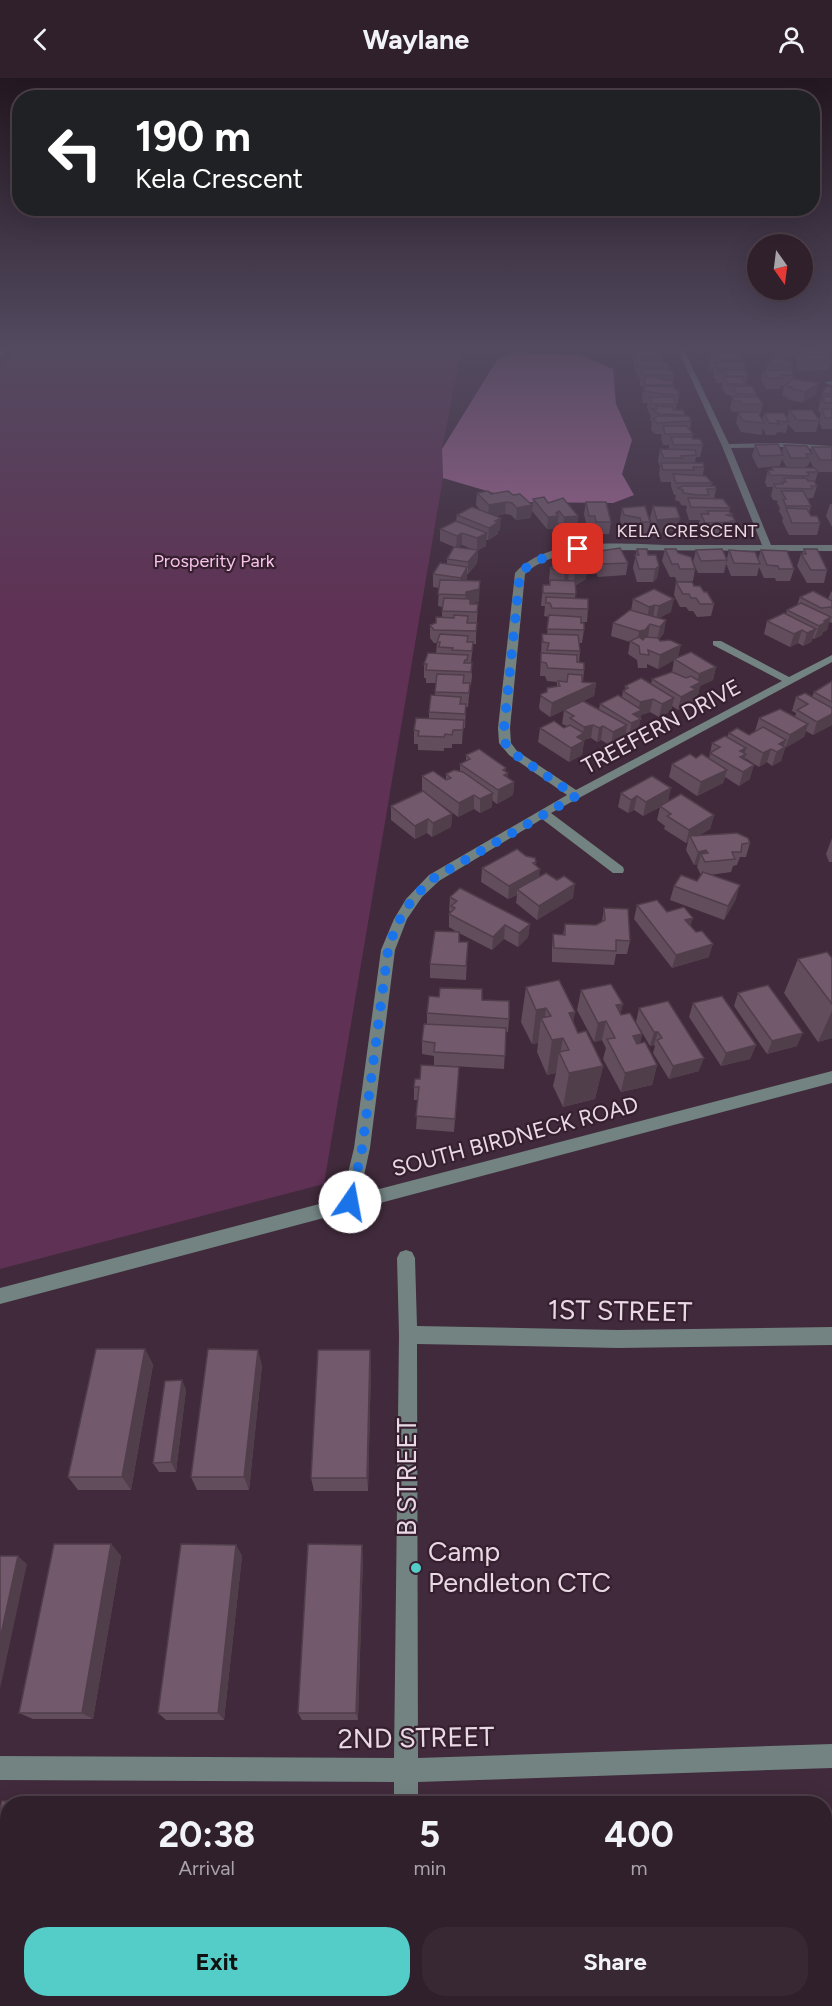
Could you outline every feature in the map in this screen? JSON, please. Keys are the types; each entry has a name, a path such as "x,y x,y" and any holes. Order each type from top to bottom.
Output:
{"street":[{"path":"722,438 767,547"},
{"path":"726,446 832,441"},
{"path":"784,445 832,448"},
{"name":"KELA CRESCENT","path":"576,796 513,753 505,743 504,728 520,573 543,558 566,550 590,548 832,548"},
{"path":"717,643 790,681"},
{"name":"TREEFERN DRIVE","path":"350,1202 362,1149 388,950 396,924 420,890 434,878 543,813 832,658"},
{"path":"543,813 618,870"},
{"name":"SOUTH BIRDNECK ROAD","path":"0,1296 350,1202 832,1077"},
{"name":"B STREET","path":"405,1258 408,1335 406,1796"},
{"name":"1ST STREET","path":"408,1335 629,1339 832,1336"},
{"name":"2ND STREET","path":"0,1768 406,1770 832,1756"}],"green space":[{"name":"Prosperity Park","path":"0,438 444,438 442,449 443,478 324,1184 0,1269"}],"shaded area":[{"path":"449,438 631,438 622,474 634,495 613,503 524,502 443,478 442,449"}],"building":[{"path":"671,438 700,439 703,445 674,445"},
{"path":"778,444 783,455 760,456 755,445"},
{"path":"784,445 807,446 812,454 806,454 808,458 791,458"},
{"path":"812,447 832,447 832,460 820,460"},
{"path":"660,449 695,450 696,455 664,458"},
{"path":"661,463 703,463 704,467 693,467 694,470 663,470"},
{"path":"772,467 815,468 818,472 806,472 809,473 808,476 770,475 768,470 773,470"},
{"path":"673,474 706,476 712,483 676,483"},
{"path":"784,478 806,478 808,481 814,481 817,486 811,486 812,489 776,488 774,484 786,482"},
{"path":"715,486 716,489 707,489 709,495 698,495 683,493 683,490 678,488"},
{"path":"488,491 491,494 508,491 513,495 520,494 532,505 517,508 512,503 506,502 489,505 477,493"},
{"path":"781,491 803,491 811,506 786,506 783,499 786,499"},
{"path":"544,497 548,503 563,498 578,516 564,517 559,511 556,513 558,516 548,517 533,499"},
{"path":"688,498 723,499 730,508 691,507"},
{"path":"586,502 606,502 611,522 596,522 595,516 589,516"},
{"path":"645,506 650,522 641,522 640,518 624,515 622,508"},
{"path":"653,506 676,507 680,518 657,520"},
{"path":"472,507 501,518 489,528 457,515"},
{"path":"786,508 807,509 811,516 817,516 820,523 792,523"},
{"path":"707,511 728,511 732,514 727,515 733,517 735,521 705,523 701,514 709,514"},
{"path":"456,521 487,533 477,538 462,533 457,536 440,529"},
{"path":"454,547 478,550 468,562 447,559"},
{"path":"620,548 628,563 600,564 593,552"},
{"path":"637,549 647,549 648,555 656,555 659,566 655,569 639,569 635,555 639,555"},
{"path":"665,549 676,549 678,553 691,557 695,569 680,569 678,564 672,564"},
{"path":"722,549 727,560 701,561 696,550"},
{"path":"804,549 817,549 827,570 811,570 801,554 806,554"},
{"path":"729,550 755,552 760,564 734,563"},
{"path":"761,550 787,551 794,569 779,569 778,566 767,565"},
{"path":"564,557 588,566 575,574 569,571 565,574 550,568 558,564 553,562"},
{"path":"440,563 467,567 461,578 433,574"},
{"path":"440,580 480,581 479,589 466,592 466,595 438,594"},
{"path":"550,580 575,581 576,594 543,593 543,585 550,585"},
{"path":"676,582 692,582 694,586 700,586 704,592 707,592 714,604 700,604 696,598 683,594"},
{"path":"654,589 674,599 659,606 649,607 633,599"},
{"path":"813,591 832,601 832,608 821,608 800,597"},
{"path":"546,597 588,599 588,609 552,608 550,603 546,603"},
{"path":"444,598 470,599 470,604 478,604 477,612 442,611"},
{"path":"801,603 831,617 819,626 787,610"},
{"path":"630,610 666,620 660,627 650,624 645,630 639,631 613,623"},
{"path":"784,613 816,629 807,633 802,630 794,634 767,621"},
{"path":"454,615 468,616 467,623 477,623 476,631 434,630 430,625 436,623 436,617 454,618"},
{"path":"549,615 581,617 584,630 547,629"},
{"path":"440,634 468,636 467,642 473,642 472,651 439,647 440,642 437,642"},
{"path":"542,634 578,635 580,651 547,650 549,643 543,642"},
{"path":"639,637 643,640 645,637 658,638 660,641 670,640 681,645 660,655 648,650 649,655 640,654 639,646 630,641"},
{"path":"691,652 716,667 699,674 674,659"},
{"path":"428,653 468,655 464,663 472,663 471,672 426,670 427,664 424,664"},
{"path":"541,653 577,655 577,662 584,663 584,670 548,668 546,663 541,662"},
{"path":"672,672 686,678 691,676 701,682 691,687 696,689 681,697 652,679"},
{"path":"437,674 464,675 463,683 470,683 469,693 435,692"},
{"path":"568,674 582,675 582,682 596,683 552,703 541,696 547,692 547,688 560,686 558,681 567,682"},
{"path":"641,678 674,698 662,704 653,699 640,702 623,691 628,688 625,686"},
{"path":"832,681 832,702 814,692"},
{"path":"805,693 832,708 832,714 817,722 797,710 808,704 796,697"},
{"path":"431,695 461,697 460,704 466,704 465,714 429,712"},
{"path":"618,695 642,710 633,714 641,719 631,723 600,704"},
{"path":"583,701 627,725 613,732 603,726 584,727 570,718 574,716 564,710"},
{"path":"780,709 808,724 790,735 759,718"},
{"path":"416,718 464,720 463,730 453,730 452,735 445,734 444,737 418,736 419,731 414,730"},
{"path":"554,721 564,728 570,725 584,733 577,737 584,741 571,748 540,728"},
{"path":"763,727 786,740 779,744 785,747 777,752 771,749 763,753 729,733 737,728 749,735"},
{"path":"725,736 746,748 740,751 746,754 740,757 754,765 743,772 710,753 720,747 712,743"},
{"path":"479,749 506,768 503,770 508,773 504,775 514,782 498,790 460,764 470,759 466,755"},
{"path":"690,754 696,758 702,754 727,770 701,782 672,764"},
{"path":"454,770 463,772 493,793 480,799 474,795 459,803 422,776 433,771 446,780 451,778 446,774"},
{"path":"652,776 671,788 646,802 637,796 631,800 621,793"},
{"path":"423,791 452,814 433,823 428,819 415,826 391,806"},
{"path":"681,794 714,815 689,830 667,816 671,814 660,806"},
{"path":"737,833 748,838 750,843 742,844 741,852 732,852 735,859 705,862 701,854 708,853 706,850 698,852 690,836"},
{"path":"517,849 526,856 535,858 536,862 533,863 540,869 509,886 482,868"},
{"path":"703,872 740,885 728,906 674,886 681,875 697,881"},
{"path":"546,873 557,880 564,876 575,884 539,906 517,889"},
{"path":"460,888 530,924 519,933 505,925 493,937 449,914 455,908 451,906 457,901 450,897"},
{"path":"657,900 667,912 684,907 693,918 685,920 696,932 702,931 713,944 676,955 637,905"},
{"path":"604,908 628,909 630,941 616,940 616,951 554,948 553,934 565,935 565,924 596,925 605,920"},
{"path":"435,931 459,932 459,942 468,942 466,966 430,964"},
{"path":"827,952 832,958 832,1004 798,959"},
{"path":"559,980 575,1012 569,1013 578,1033 586,1031 603,1066 569,1073 559,1052 569,1050 563,1038 552,1040 541,1018 551,1016 546,1008 536,1010 526,987"},
{"path":"611,984 623,1004 616,1005 621,1015 630,1013 642,1034 633,1036 637,1044 645,1042 657,1065 625,1073 607,1039 615,1038 606,1021 598,1023 581,990"},
{"path":"768,985 803,1033 772,1041 738,993"},
{"path":"440,988 482,989 482,1000 509,1001 509,1019 427,1013 429,996 439,997"},
{"path":"722,996 756,1045 726,1053 693,1003"},
{"path":"668,1001 704,1058 673,1066 657,1040 662,1038 658,1032 654,1032 639,1008"},
{"path":"424,1024 506,1028 505,1056 434,1052 435,1043 422,1041"},
{"path":"421,1065 459,1067 455,1119 416,1116 419,1087 414,1087 415,1079 420,1079"},
{"path":"96,1349 145,1349 122,1477 68,1477"},
{"path":"208,1349 258,1350 244,1477 191,1477"},
{"path":"318,1350 370,1350 367,1478 311,1478"},
{"path":"182,1380 171,1462 153,1463 165,1381"},
{"path":"54,1544 111,1544 82,1713 19,1713"},
{"path":"181,1544 236,1545 218,1713 158,1713"},
{"path":"308,1544 362,1545 356,1713 298,1713"},
{"path":"0,1556 18,1556 0,1639"}],"place":[{"name":"Camp Pendleton CTC","path":"416,1568"}],"route":[{"path":"350,1202 362,1149 388,950 396,924 420,890 434,878 576,796 513,753 505,743 504,728 520,573 543,558 566,550 578,549"}]}
